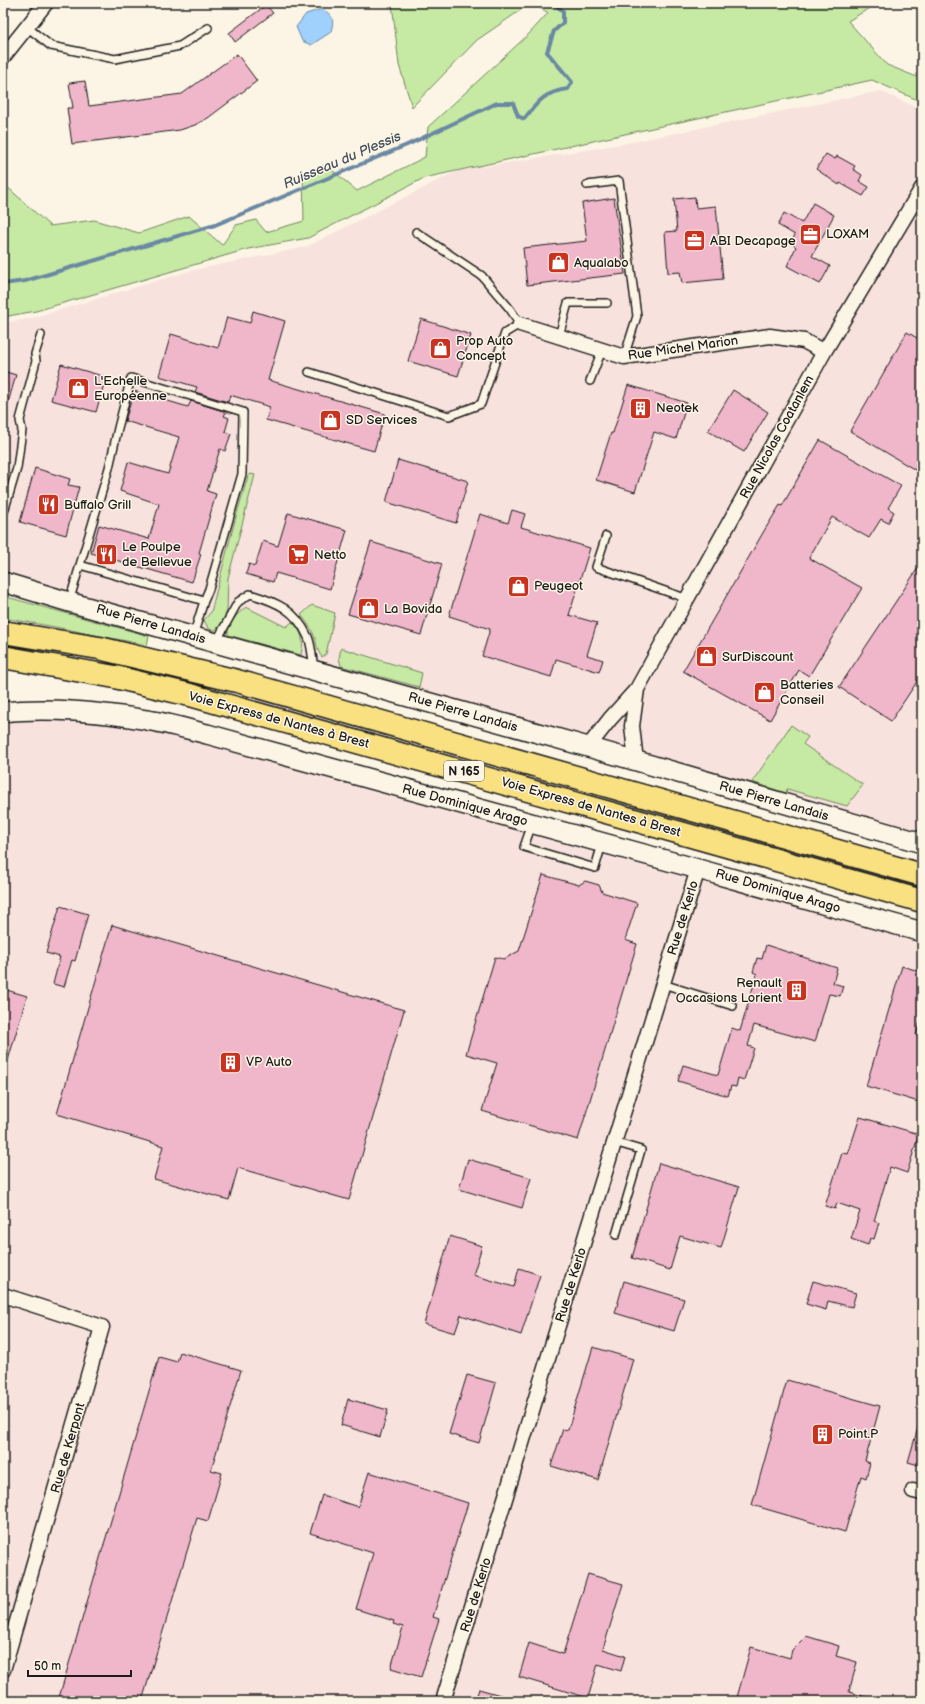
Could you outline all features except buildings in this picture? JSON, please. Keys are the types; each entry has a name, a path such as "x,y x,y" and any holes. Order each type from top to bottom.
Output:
{"highway":[{"name":"Voie Express de Nantes à Brest","path":"3,632 99,648 237,681 922,875"},
{"name":"Voie Express de Nantes à Brest","path":"3,657 115,677 190,695 922,901"}],"street":[{"path":"3,57 46,3"},
{"name":"Rue Nicolas Coatanlem","path":"588,747 610,719 637,689 824,352 922,188"},
{"name":"Rue Michel Marion","path":"520,324 624,357 770,336 804,341 824,352"},
{"name":"Rue Pierre Landais","path":"3,582 69,602 588,747 922,843"},
{"name":"Rue Nicolas Coatanlem","path":"636,761 632,726 637,689"},
{"name":"Rue Dominique Arago","path":"3,712 58,711 148,720 207,734 922,932"},
{"name":"Rue de Kerlo","path":"443,1701 698,869"},
{"name":"Rue de Kerpont","path":"3,1295 102,1327 3,1670"}],"lane":[{"path":"27,27 51,46 115,59 180,46 208,28"},
{"path":"587,185 618,181 637,316 624,357"},
{"path":"309,372 449,416 481,404 505,333 520,324 510,309 482,276 416,232"},
{"path":"559,336 568,304 607,303"},
{"path":"3,515 17,468 22,430 20,420 36,361 35,354 41,335"},
{"path":"590,381 602,350"},
{"path":"69,602 110,468 118,428 131,378 243,412 242,474 209,589 193,636"},
{"path":"606,536 596,567 688,599"},
{"path":"80,565 204,601"},
{"path":"215,642 238,602 250,594 274,601 296,617 309,638 314,670"},
{"path":"532,823 524,847 595,868 602,843"},
{"path":"663,984 733,1006"},
{"path":"614,1142 641,1150 616,1235"}],"shaded area":[{"path":"880,91 922,110 922,843 3,582 3,323 32,318 193,270 306,247 457,171 622,144"},
{"path":"3,712 105,715 922,932 922,1701 3,1701"}],"green space":[{"path":"392,3 531,3 477,40 412,107 399,65"},
{"path":"532,3 878,3 848,21 887,65 922,79 922,102 872,80 424,178 308,238 248,249 36,311 3,317 3,183 50,226 94,220 139,233 189,216 222,245 236,225 256,220 266,232 304,221 303,175 326,165 357,191 425,157 428,127 529,34 548,13"},
{"path":"251,474 255,475 228,578 227,611 222,623 214,631 208,628 204,620 211,612 235,520 248,476"},
{"path":"3,596 149,636 147,645 3,618"},
{"path":"312,605 335,613 326,654 322,657 312,632 301,615"},
{"path":"246,607 286,627 292,622 302,637 301,655 228,635 231,623"},
{"path":"341,648 422,673 419,687 341,666 339,658"},
{"path":"791,725 808,737 803,744 863,785 847,806 787,789 786,793 752,782"}],"water":[{"path":"322,9 332,18 333,24 331,32 311,45 302,41 296,27 306,14"}],"waterway":[{"name":"Ruisseau du Plessis","path":"3,284 25,281 215,225 407,145 497,103 513,103 518,116 524,119 547,95 560,90 568,89 572,82 547,52 554,31 563,23 563,11 553,3"}],"place":[{"name":"LOXAM","path":"811,234"},
{"name":"ABI Decapage","path":"695,241"},
{"name":"Aqualabo","path":"558,263"},
{"name":"Prop Auto Concept","path":"440,348"},
{"name":"L'Echelle Européenne","path":"78,388"},
{"name":"Neotek","path":"641,408"},
{"name":"SD Services","path":"331,420"},
{"name":"Buffalo Grill","path":"49,505"},
{"name":"Le Poulpe de Bellevue","path":"107,554"},
{"name":"Netto","path":"299,555"},
{"name":"Peugeot","path":"518,586"},
{"name":"La Bovida","path":"368,609"},
{"name":"SurDiscount","path":"707,657"},
{"name":"Batteries Conseil","path":"765,692"},
{"name":"Renault Occasions Lorient","path":"797,990"},
{"name":"VP Auto","path":"231,1062"},
{"name":"Point.P","path":"822,1434"}]}
